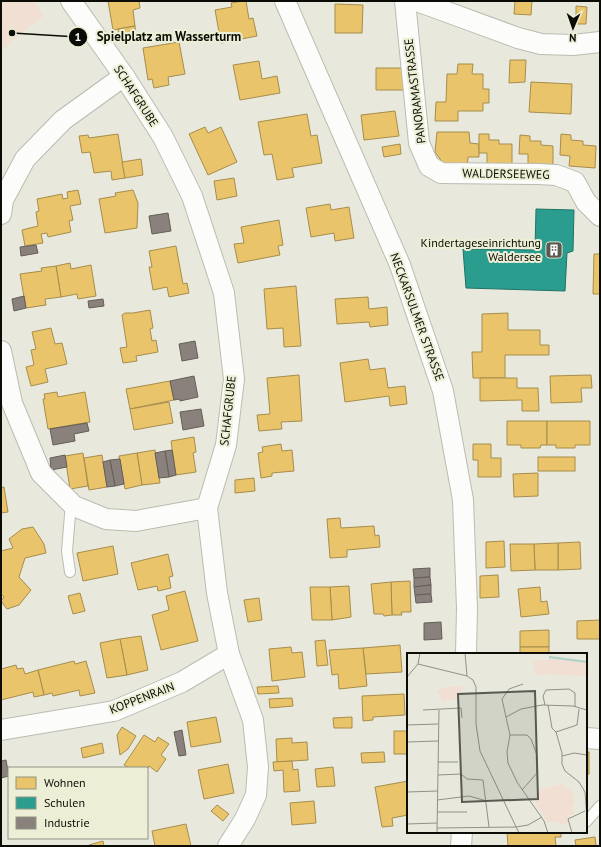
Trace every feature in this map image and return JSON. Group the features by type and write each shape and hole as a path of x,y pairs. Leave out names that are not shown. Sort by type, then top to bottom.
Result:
{"street":[{"name":"SCHAFGRUBE","path":"70,1 124,76 163,137 192,196 224,293 234,379 226,445 207,508 217,593 229,654 253,720 258,767 256,795 245,819 228,846"},
{"name":"NECKARSULMER STRASSE","path":"285,1 400,265 444,391 463,500 467,608 466,653"},
{"name":"PANORAMASTRASSE","path":"405,1 419,143 428,166 441,173"},
{"path":"417,1 518,38 541,44 573,45 600,42"},
{"path":"1,214 4,200 25,159 63,120 124,76"},
{"name":"WALDERSEEWEG","path":"441,173 556,175 575,182 586,202 600,216"},
{"path":"1,351 12,403 41,473 74,506 106,519 136,521 207,508"},
{"name":"KOPPENRAIN","path":"1,730 114,711 182,682 229,654"},
{"path":"587,738 600,739"},
{"path":"462,833 462,846"}],"lane":[{"path":"70,572 67,551 71,503"},
{"path":"587,821 600,806"}],"shaded area":[{"path":"1,1 34,1 43,16 1,51"}],"building: Wohnen":[{"path":"108,1 139,1 140,8 133,10 135,26 113,30"},
{"path":"246,1 249,19 253,18 257,36 221,43 215,10 232,7 231,3"},
{"path":"515,1 532,1 531,15 514,14"},
{"path":"335,4 363,5 362,33 335,33"},
{"path":"576,6 587,7 586,24 576,24"},
{"path":"135,26 136,34 119,37 118,29"},
{"path":"179,42 185,74 168,77 169,85 154,88 152,79 148,80 143,48"},
{"path":"510,60 526,60 525,82 509,83"},
{"path":"259,61 262,79 277,76 280,93 240,100 233,65"},
{"path":"458,64 473,64 472,74 483,74 483,89 489,89 489,103 483,103 483,111 458,111 458,121 435,121 436,102 446,102 447,74 457,74"},
{"path":"376,68 406,68 407,90 376,90"},
{"path":"531,82 572,84 571,114 529,112"},
{"path":"395,111 399,136 364,140 361,115"},
{"path":"307,114 311,136 317,135 322,163 292,168 294,177 277,180 272,154 264,155 258,122"},
{"path":"205,127 208,133 221,127 237,162 208,175 189,134"},
{"path":"437,132 469,132 470,143 479,144 479,157 468,157 467,170 448,170 435,152"},
{"path":"118,134 125,178 112,180 111,171 94,173 90,152 82,153 79,136 88,135 89,138"},
{"path":"479,134 489,134 489,140 499,140 499,144 512,144 512,166 487,166 487,153 479,153"},
{"path":"561,134 571,135 571,140 583,141 583,145 596,146 595,168 569,166 570,156 560,155"},
{"path":"520,135 530,136 530,141 541,141 541,145 553,146 553,166 528,165 528,154 519,154"},
{"path":"400,144 401,154 384,157 382,147"},
{"path":"141,159 143,175 125,178 122,162"},
{"path":"234,178 237,196 217,200 214,181"},
{"path":"78,190 81,204 70,206 73,220 69,221 71,232 48,237 47,233 41,234 43,243 25,246 22,230 38,226 36,212 39,211 37,199 62,194 63,199 68,198 67,192"},
{"path":"133,190 138,203 137,228 105,233 99,199 116,196 115,193"},
{"path":"330,204 331,210 349,207 354,238 335,241 334,233 311,237 306,208"},
{"path":"279,220 283,245 278,246 280,255 238,263 234,244 244,243 241,227"},
{"path":"176,246 183,284 187,283 189,293 169,297 167,287 153,290 149,267 152,267 149,251"},
{"path":"594,254 600,254 600,294 593,294"},
{"path":"70,263 71,269 91,265 96,296 78,299 77,294 61,297 56,266"},
{"path":"56,266 61,297 45,299 46,305 26,308 20,274 42,271 41,268"},
{"path":"296,286 301,346 284,347 283,328 267,329 264,289"},
{"path":"368,297 369,309 387,307 388,325 370,327 369,322 337,324 335,299"},
{"path":"150,310 153,328 150,329 152,341 156,340 158,352 136,356 137,361 123,363 120,348 127,347 122,315 125,313"},
{"path":"508,313 508,330 540,330 540,345 549,345 549,355 505,355 505,378 473,378 472,352 482,352 482,314"},
{"path":"51,328 55,344 62,343 67,364 45,369 48,382 31,386 26,367 34,365 31,350 36,349 32,332"},
{"path":"368,359 370,370 385,368 388,388 405,386 407,404 390,406 389,396 345,402 340,363"},
{"path":"299,375 302,421 281,422 282,429 259,431 257,415 270,414 267,378"},
{"path":"591,375 592,388 581,388 582,402 551,403 550,376"},
{"path":"480,378 517,378 517,388 538,388 539,411 522,411 522,400 480,401"},
{"path":"170,381 174,400 130,409 126,389"},
{"path":"57,392 58,397 85,392 90,422 48,429 43,399 45,399 44,394"},
{"path":"169,402 173,423 134,430 130,409"},
{"path":"507,421 547,421 547,445 541,445 540,448 521,448 521,445 507,445"},
{"path":"547,421 590,421 590,445 575,445 575,448 556,448 556,445 547,445"},
{"path":"194,437 196,452 193,453 196,472 176,475 171,441"},
{"path":"281,444 282,451 292,450 294,471 272,473 272,476 261,478 258,453 263,452 262,447"},
{"path":"473,444 491,444 491,458 501,458 501,477 478,477 478,460 473,460"},
{"path":"155,450 160,483 142,485 137,453"},
{"path":"83,453 88,486 70,489 65,456"},
{"path":"137,453 142,485 125,489 119,456"},
{"path":"102,455 107,487 89,490 84,458"},
{"path":"538,457 575,457 575,471 538,471"},
{"path":"538,473 538,496 514,497 513,474"},
{"path":"254,478 255,491 235,493 235,480"},
{"path":"4,487 8,512 1,513 1,488"},
{"path":"340,518 341,528 374,526 375,536 379,535 380,547 347,550 347,557 330,558 327,519"},
{"path":"33,527 44,544 46,553 25,558 19,577 31,590 19,605 7,609 1,601 4,597 1,594 1,551 13,548 9,539 22,529"},
{"path":"504,541 505,567 486,568 486,542"},
{"path":"580,542 581,569 558,570 558,543"},
{"path":"558,543 558,570 535,570 534,544"},
{"path":"510,544 534,544 535,570 511,571"},
{"path":"113,546 118,574 83,581 77,553"},
{"path":"168,554 173,576 169,577 171,588 158,591 157,586 138,590 131,563"},
{"path":"498,575 499,597 480,598 480,576"},
{"path":"410,581 411,612 401,612 402,615 392,615 391,582"},
{"path":"391,582 392,615 384,616 383,614 374,614 371,584"},
{"path":"349,586 351,617 332,620 330,587"},
{"path":"310,587 330,587 332,620 312,620"},
{"path":"540,587 541,602 547,601 549,614 521,617 518,589"},
{"path":"185,591 198,641 161,650 152,615 169,610 166,596"},
{"path":"80,593 85,611 73,614 68,596"},
{"path":"259,598 262,620 248,622 244,600"},
{"path":"600,620 600,639 577,639 577,621"},
{"path":"549,630 549,647 520,647 520,631"},
{"path":"141,636 148,670 127,675 120,639"},
{"path":"120,639 127,675 107,678 100,643"},
{"path":"325,640 328,665 317,666 315,641"},
{"path":"400,645 402,672 366,674 363,648"},
{"path":"291,647 292,653 302,652 305,677 272,681 269,649"},
{"path":"520,647 549,647 549,653 520,653"},
{"path":"363,648 367,686 339,689 338,674 332,675 329,650"},
{"path":"74,661 75,664 86,661 95,693 80,696 79,690 53,696 52,693 44,695 38,670"},
{"path":"16,665 17,669 23,668 25,674 38,670 44,695 34,697 33,692 1,700 1,669"},
{"path":"278,686 279,693 258,694 257,687"},
{"path":"404,694 405,715 373,717 373,720 363,721 362,696"},
{"path":"292,698 293,706 270,708 269,699"},
{"path":"216,717 221,742 191,747 187,722"},
{"path":"352,717 352,728 334,728 333,718"},
{"path":"122,727 136,736 128,749 120,755 117,735"},
{"path":"394,731 407,731 407,754 394,754"},
{"path":"144,735 155,742 158,737 169,744 161,755 166,759 157,772 149,766 148,768 127,767 124,765"},
{"path":"292,738 292,743 307,742 308,760 277,762 276,739"},
{"path":"102,743 104,753 83,758 81,748"},
{"path":"384,752 385,762 362,763 361,753"},
{"path":"587,752 589,752 589,774 587,774"},
{"path":"292,761 293,770 298,769 300,791 284,792 283,770 274,771 273,762"},
{"path":"228,764 234,793 204,799 198,770"},
{"path":"333,767 335,786 317,787 315,769"},
{"path":"407,781 407,815 392,818 393,826 382,827 375,787"},
{"path":"314,801 316,823 292,825 290,803"},
{"path":"217,805 229,814 223,821 211,811"},
{"path":"186,824 191,846 155,846 152,831"},
{"path":"507,833 561,833 561,837 555,837 556,846 508,846"},
{"path":"595,837 596,846 576,846 575,840"},
{"path":"103,841 104,846 89,846 89,845"}],"building: Schulen":[{"name":"Kindertageseinrichtung Waldersee","path":"536,209 574,210 573,251 567,253 565,291 466,288 463,249 535,250"}],"building: Industrie":[{"path":"168,213 171,231 152,234 149,216"},
{"path":"36,245 38,253 21,256 20,247"},
{"path":"24,296 26,308 14,311 12,299"},
{"path":"103,299 104,306 89,308 88,301"},
{"path":"195,341 198,358 182,361 179,344"},
{"path":"194,376 198,397 180,401 180,399 174,400 170,381"},
{"path":"201,409 204,426 183,430 180,412"},
{"path":"87,423 89,431 74,434 75,441 53,445 50,429"},
{"path":"172,450 176,475 169,477 165,451"},
{"path":"165,451 169,477 159,478 155,453"},
{"path":"65,455 67,467 51,470 50,458"},
{"path":"120,459 124,484 115,486 110,460"},
{"path":"110,460 115,486 107,487 103,462"},
{"path":"430,568 430,577 414,578 413,569"},
{"path":"430,577 431,585 414,587 414,578"},
{"path":"431,585 431,594 415,595 414,587"},
{"path":"431,594 432,602 416,603 415,595"},
{"path":"441,622 442,639 424,640 424,623"},
{"path":"182,730 186,755 179,756 174,732"},
{"path":"6,760 8,776 1,778 1,761"}],"place":[{"name":"Spielplatz am Wasserturm","path":"12,33"},
{"name":"Kindertageseinrichtung Waldersee","path":"554,250"}]}
